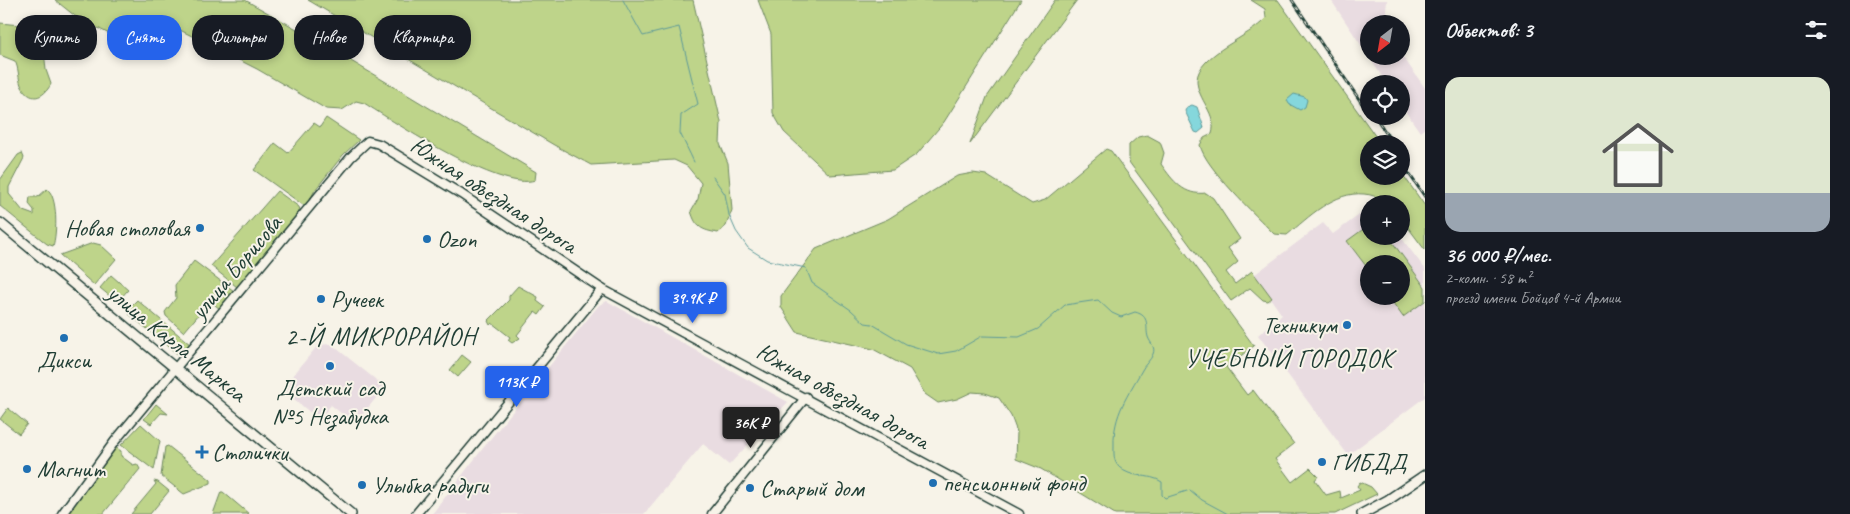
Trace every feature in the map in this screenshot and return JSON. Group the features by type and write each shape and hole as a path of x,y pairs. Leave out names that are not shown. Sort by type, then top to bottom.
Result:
{"main road":[{"name":"улица Карла Маркса","path":"0,223 351,514"},
{"path":"1362,514 1388,500 1425,475"}],"street":[{"name":"Южная объездная дорога","path":"368,141 379,144 461,194 602,288 1019,514"},
{"name":"улица Борисова","path":"63,514 109,448 352,157 368,141"},
{"path":"416,514 602,288"},
{"path":"712,514 806,397"}],"shaded area":[{"path":"1331,0 1387,0 1386,15 1360,15 1360,44"},
{"path":"1374,65 1409,65 1425,88 1425,128 1420,132 1410,118 1410,75 1381,75"},
{"name":"Техникум","path":"1360,214 1360,245 1407,245 1425,269 1425,397 1348,455 1258,335 1282,315 1254,275 1323,223 1333,234"},
{"path":"607,301 788,402 729,465 703,444 644,514 432,514 599,305"},
{"name":"Детский сад №5 Незабудка","path":"331,344 385,387 358,420 350,414 347,418 331,405 323,415 312,414 282,389 318,345"}],"green space":[{"path":"55,0 245,0 272,15 192,15 192,36 182,31 182,15 107,15 107,33 97,28 97,15 74,15"},
{"path":"308,0 693,0 721,122 720,144 728,163 732,210 726,226 718,233 700,227 695,221 691,211 698,199 701,183 687,166 674,160 591,165 410,60 471,60 471,15 374,15 374,39 364,33 364,15 333,15"},
{"path":"758,0 1021,0 944,122 917,154 893,170 830,175 784,132 773,113 771,34"},
{"path":"1055,0 1077,0 970,144 987,97"},
{"path":"1251,0 1278,0 1360,115 1360,125 1367,125 1375,135 1360,135 1360,185 1410,185 1425,206 1425,250 1410,230 1410,195 1353,194 1342,197 1313,213 1287,235 1274,234 1232,191 1211,166 1200,145 1204,138 1212,134 1213,127 1210,113 1198,87 1197,80 1200,71 1215,54 1266,18 1265,9"},
{"path":"284,22 294,27 294,60 349,60 536,172 535,180 519,181 498,176 474,166 448,154 364,103 356,101 342,110 326,109 239,60 284,60"},
{"path":"0,23 15,24 15,60 45,60 51,84 40,96 32,97 28,95 21,85 15,61 0,55"},
{"path":"326,118 359,140 343,155 315,190 307,205 303,205 254,170 275,143 288,153 314,123 320,127"},
{"path":"1147,135 1160,142 1164,153 1161,164 1170,176 1185,190 1206,193 1213,198 1240,239 1228,248 1238,262 1226,272 1235,284 1252,271 1272,298 1268,301 1263,300 1250,288 1231,301 1129,162 1129,145 1138,137"},
{"path":"1106,149 1111,151 1254,346 1226,367 1247,395 1253,390 1294,444 1275,459 1292,482 1310,468 1318,476 1315,480 1326,495 1340,491 1341,498 1360,490 1357,486 1360,482 1371,487 1377,494 1335,514 1115,514 1041,469 1016,459 1017,432 1011,416 999,398 985,393 972,392 957,399 938,403 925,394 910,369 873,349 797,332 781,307 781,296 816,249 888,219 957,176 973,173 986,175 1032,204 1045,200"},
{"path":"22,153 24,158 9,187 9,194 23,211 34,215 34,210 29,204 30,197 38,197 47,189 51,193 56,216 53,246 47,244 0,206 0,180 18,155"},
{"path":"277,191 299,207 301,213 237,287 211,266"},
{"path":"1360,232 1360,245 1395,245 1402,255 1360,255 1360,258 1347,241"},
{"path":"93,243 101,245 116,259 94,285 60,255"},
{"path":"194,261 234,291 220,309 210,301 184,332 166,316 165,312 176,298 175,285"},
{"path":"1410,266 1425,287 1425,301 1403,317 1394,305 1410,305"},
{"path":"111,275 128,290 117,302 100,288"},
{"path":"518,286 538,297 537,301 545,307 539,315 535,312 517,335 520,338 512,343 508,340 510,337 492,323 490,325 488,321 509,300 509,296"},
{"path":"137,300 191,345 180,356 129,314 129,308"},
{"path":"462,355 471,362 458,377 450,370"},
{"path":"156,404 168,414 161,413 151,424 144,419"},
{"path":"8,408 27,424 19,434 0,419"},
{"path":"141,424 160,441 154,470 121,445"},
{"path":"168,446 211,480 211,483 184,494 161,476 165,447"},
{"path":"115,447 121,451 121,456 133,465 137,464 140,469 103,514 69,514 69,510"},
{"path":"154,481 169,491 150,514 131,514 156,484"},
{"path":"221,492 223,492 249,514 213,514"}],"water":[{"path":"1294,94 1305,97 1307,100 1305,107 1300,110 1289,104 1287,100"},
{"path":"1192,105 1197,107 1204,128 1198,133 1195,132 1185,111 1187,107"}],"waterway":[{"path":"623,0 643,36 679,27 698,104 681,115 680,133 694,162"},
{"path":"713,177 725,194 729,215 736,231 748,248 767,260 806,268 812,283 851,310 865,323 872,324 906,344 938,354 956,351 982,336 1019,337 1038,329 1065,305 1098,300 1112,313 1121,317 1135,312 1140,314 1145,319 1148,337 1154,352 1143,368 1119,415 1114,434 1116,462 1124,471 1162,482 1162,495 1165,498 1190,490 1202,500 1228,514"}],"railway":[{"path":"1292,0 1360,101"},
{"path":"1381,125 1387,135"},
{"path":"1410,175 1425,197"}],"place":[{"name":"Новая столовая","path":"200,228"},
{"name":"Ozon","path":"427,239"},
{"name":"Ручеек","path":"321,299"},
{"name":"Техникум","path":"1347,325"},
{"name":"Дикси","path":"64,338"},
{"name":"Детский сад №5 Незабудка","path":"330,366"},
{"name":"Столички","path":"202,452"},
{"name":"ГИБДД","path":"1322,462"},
{"name":"Магнит","path":"27,469"},
{"name":"пенсионный фонд","path":"933,483"},
{"name":"Улыбка радуги","path":"362,485"},
{"name":"Старый дом","path":"750,488"}],"district":[{"name":"2-Й МИКРОРАЙОН","path":"381,337"},
{"name":"УЧЕБНЫЙ ГОРОДОК","path":"1289,359"}]}
